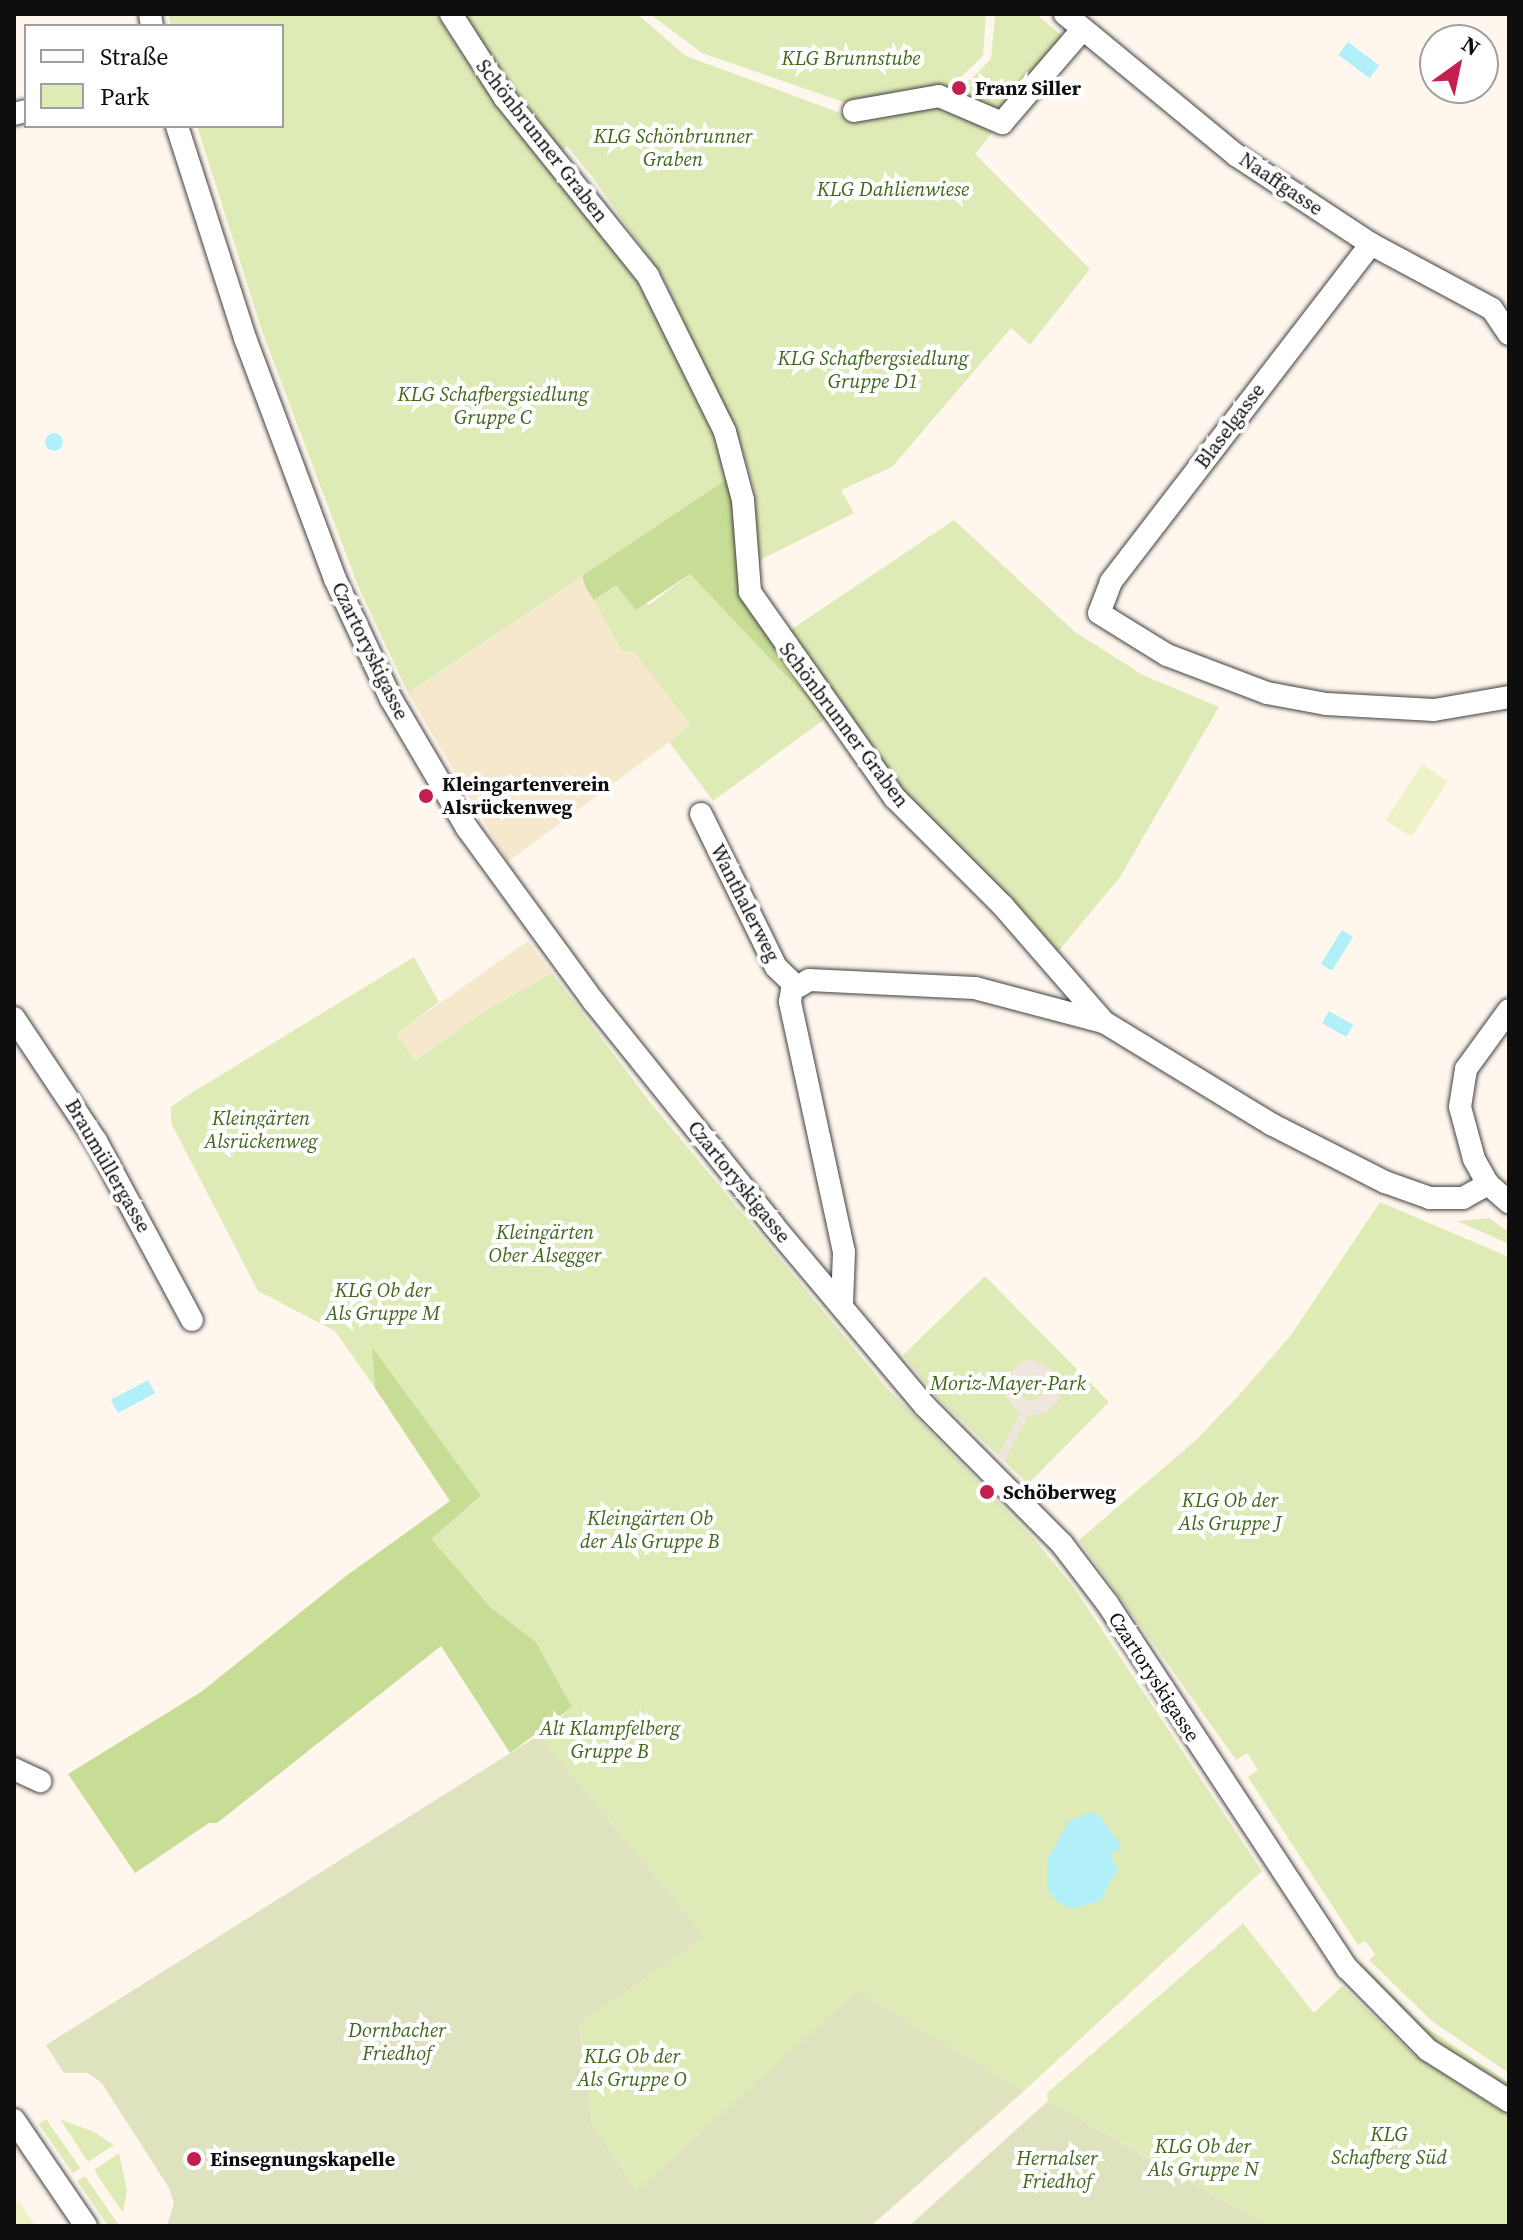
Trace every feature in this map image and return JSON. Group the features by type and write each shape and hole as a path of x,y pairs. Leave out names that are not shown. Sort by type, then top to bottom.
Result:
{"street":[{"name":"Schönbrunner Graben","path":"451,14 505,98 648,276 693,357 727,439 743,500 750,592 760,614 895,798 1003,906 1104,1022 1271,1124 1385,1182 1430,1198 1463,1198 1488,1184"},
{"name":"Naaffgasse","path":"1065,14 1236,155 1371,244 1500,304 1509,334"},
{"path":"854,111 939,96 1002,123 1082,30"},
{"name":"Czartoryskigasse","path":"178,128 245,338 335,579 416,744 531,919 730,1172 925,1406 1062,1544 1107,1603 1347,1968 1428,2050 1509,2101"},
{"name":"Blaselgasse","path":"1371,244 1111,582 1099,613 1167,655 1267,693 1326,704 1434,710 1509,697"},
{"name":"Wanthalerweg","path":"701,814 776,967 796,986"},
{"path":"842,1304 844,1252 790,1002 796,986 809,980 975,988 1104,1022"},
{"path":"1509,1010 1466,1069 1460,1107 1474,1159 1488,1184 1509,1202"},
{"name":"Braumüllergasse","path":"14,1018 96,1141 192,1320"},
{"path":"14,1769 40,1781"},
{"path":"14,2120 86,2226"}],"shaded area":[{"path":"582,576 622,651 634,652 692,725 508,862 408,693"},
{"path":"528,941 552,973 485,1011 415,1061 396,1034"},
{"path":"1032,1359 1056,1372 1061,1382 1059,1400 1045,1413 1028,1416 1004,1462 998,1456 1020,1414 1005,1396 1006,1378 1019,1363","holes":["1033,1374 1044,1381 1046,1389 1034,1402 1022,1397 1019,1389 1024,1377"]}],"green space":[{"name":"KLG Schafbergsiedlung Gruppe C","path":"168,14 436,14 487,91 641,282 712,423 730,477 408,693 358,586 262,331 198,128 284,128 284,24 170,24"},
{"path":"464,14 637,14 686,56 862,121 937,100 996,128 975,154 1090,269 1030,345 1011,328 892,467 841,490 854,513 758,561 753,484 738,436 662,276 593,178 567,146 562,151 496,64"},
{"name":"KLG Brunnstube","path":"650,14 986,14 983,56 947,90 849,104 702,53"},
{"path":"995,14 1036,14 1067,40 1003,114 956,94 991,59"},
{"path":"730,477 740,594 826,718 690,574 636,610 616,585 594,600 586,588 582,576"},
{"path":"954,520 1075,632 1143,675 1219,707 1120,877 1057,953 871,758 786,633"},
{"path":"690,574 826,718 713,801 669,742 691,725 634,652 622,651 594,600 616,585 649,605"},
{"path":"1422,764 1448,781 1412,837 1386,820"},
{"path":"414,957 439,1002 396,1034 415,1061 485,1011 552,973 650,1102 887,1388 1035,1540 1075,1589 1262,1871 1024,2091 857,1991 638,2192 592,2124 579,2024 705,1937 539,1735 572,1707 536,1642 490,1607 430,1539 481,1497 373,1349 375,1388 335,1331 258,1291 171,1123 171,1107 188,1095"},
{"name":"KLG Ob der Als Gruppe J","path":"1380,1202 1509,1257 1509,2073 1433,2022 1369,1960 1375,1955 1371,1948 1365,1941 1358,1945 1248,1777 1258,1770 1247,1753 1236,1760 1079,1540 1195,1441 1239,1395 1291,1335"},
{"path":"1489,1218 1509,1232 1509,1244 1457,1221"},
{"name":"Moriz-Mayer-Park","path":"985,1276 1109,1402 1028,1484 937,1397 903,1355"},
{"path":"372,1347 481,1496 431,1539 490,1607 536,1642 572,1707 510,1753 441,1646 217,1823 209,1823 135,1873 68,1774 201,1692 346,1576 450,1501 375,1388"},
{"name":"Dornbacher Friedhof","path":"539,1735 705,1937 579,2024 592,2124 637,2191 857,1991 1024,2091 871,2226 167,2226 174,2203 169,2188 101,2082 87,2073 64,2073 46,2045"},
{"path":"1243,1923 1314,2013 1342,1986 1413,2054 1509,2116 1509,2226 1270,2226 1048,2101 1047,2093"},
{"path":"1361,1963 1423,2025 1509,2083 1509,2089 1429,2037 1357,1966"},
{"name":"Hernalser Friedhof","path":"1048,2101 1159,2164 1270,2226 909,2226"},
{"path":"46,2119 80,2168 73,2173 39,2124"},
{"path":"60,2119 94,2132 114,2145 88,2162"},
{"path":"119,2153 127,2190 123,2213 94,2170"},
{"path":"85,2176 118,2224 108,2226 77,2181"},
{"path":"17,2198 36,2226 14,2226"}],"water":[{"path":"1348,42 1379,65 1370,78 1338,55"},
{"path":"54,433 61,435 61,449 54,451 47,449 45,442 47,435"},
{"path":"1342,930 1353,937 1332,971 1321,964"},
{"path":"1329,1011 1353,1025 1346,1037 1322,1023"},
{"path":"148,1380 155,1393 118,1413 111,1400"},
{"path":"1091,1812 1100,1816 1122,1847 1110,1855 1118,1869 1100,1901 1072,1909 1057,1902 1047,1888 1047,1861 1069,1821"}],"place":[{"name":"Franz Siller","path":"959,88"},
{"name":"Kleingartenverein Alsrückenweg","path":"426,796"},
{"name":"Schöberweg","path":"987,1492"},
{"name":"Einsegnungskapelle","path":"194,2159"}],"park label":[{"name":"KLG Schönbrunner Graben","path":"673,148"},
{"name":"KLG Dahlienwiese","path":"893,189"},
{"name":"KLG Schafbergsiedlung Gruppe D1","path":"873,370"},
{"name":"Kleingärten Alsrückenweg","path":"261,1130"},
{"name":"Kleingärten Ober Alsegger","path":"545,1244"},
{"name":"KLG Ob der Als Gruppe M","path":"383,1302"},
{"name":"Kleingärten Ob der Als Gruppe B","path":"650,1530"},
{"name":"Alt Klampfelberg Gruppe B","path":"610,1740"},
{"name":"KLG Ob der Als Gruppe O","path":"632,2068"},
{"name":"KLG Schafberg Süd","path":"1389,2146"},
{"name":"KLG Ob der Als Gruppe N","path":"1203,2158"}]}
